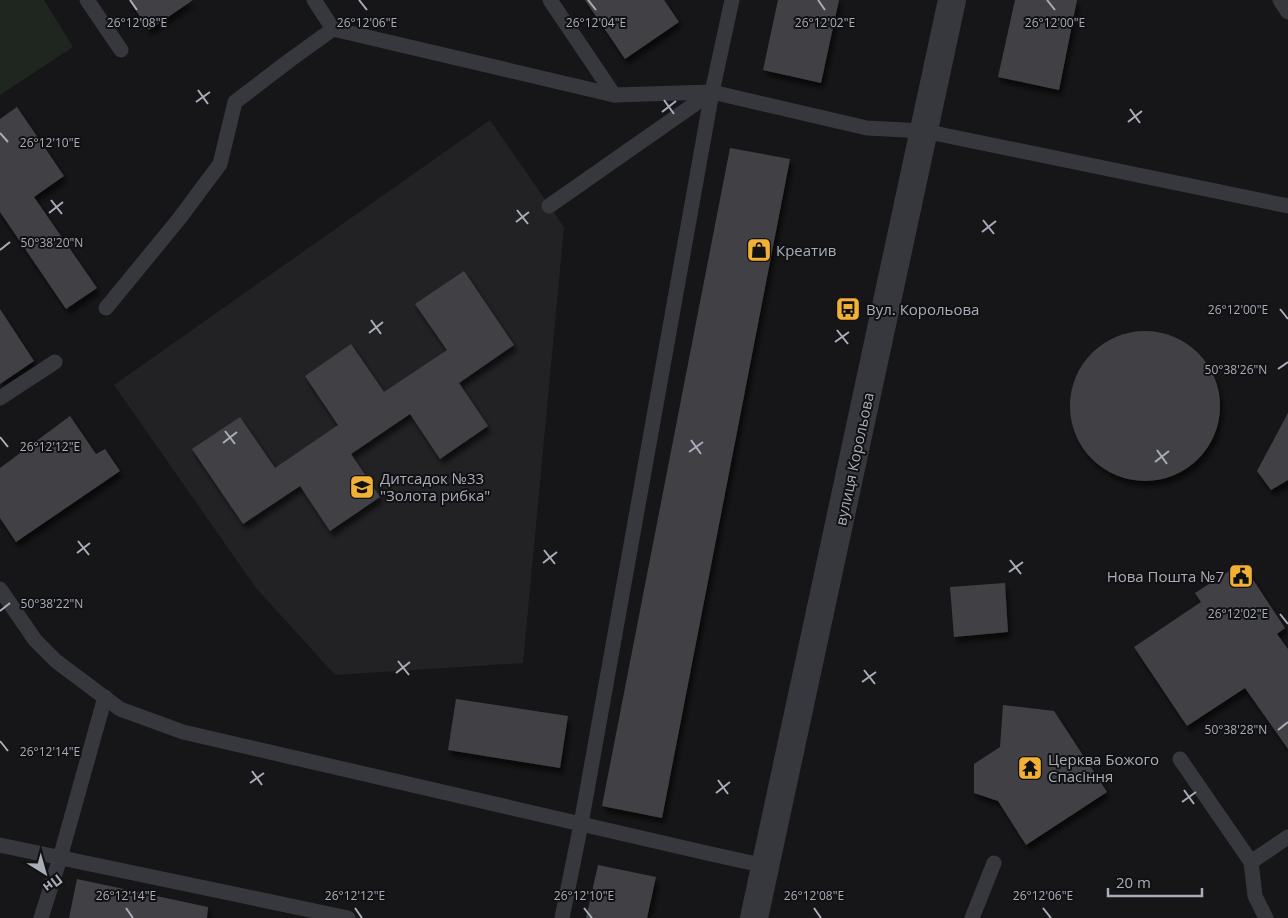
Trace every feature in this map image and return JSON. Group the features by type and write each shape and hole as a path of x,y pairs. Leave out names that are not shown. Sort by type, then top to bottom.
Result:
{"street":[{"name":"вулиця Корольова","path":"754,918 952,0"}],"lane":[{"path":"87,0 121,50"},
{"path":"314,0 333,30 614,95 712,92 867,128 924,131 1288,206"},
{"path":"550,0 614,95"},
{"path":"562,918 581,824 712,92 732,0"},
{"path":"1280,0 1288,12"},
{"path":"106,308 179,219 220,164 235,102 333,30"},
{"path":"549,206 712,92"},
{"path":"0,398 55,362"},
{"path":"0,589 35,640 56,661 120,709 183,732 766,866"},
{"path":"41,918 60,858 105,697"},
{"path":"1180,759 1251,862 1255,896 1266,918"},
{"path":"1251,862 1288,837"},
{"path":"4,844 60,858 348,918"},
{"path":"972,918 994,863"}],"shaded area":[{"path":"0,0 44,0 73,47 0,95"},
{"name":"Дитсадок №33 \"Золота рибка\"","path":"490,120 564,227 523,663 335,675 256,588 114,385"}],"building":[{"path":"129,0 193,0 149,30"},
{"path":"585,0 664,0 679,22 625,59"},
{"path":"778,0 839,0 821,83 763,70"},
{"path":"1015,0 1077,0 1059,90 998,77"},
{"path":"17,107 64,176 34,197 97,288 66,309 0,212 0,119"},
{"path":"730,148 790,159 662,818 602,806"},
{"path":"464,271 514,345 459,383 488,426 440,459 410,414 351,454 380,497 330,531 300,486 243,524 192,449 240,417 275,468 338,425 305,376 351,344 384,392 447,350 415,304"},
{"path":"0,309 34,361 0,384"},
{"path":"1145,331 1160,332 1174,337 1198,353 1214,377 1219,391 1219,421 1214,435 1198,459 1174,475 1160,480 1145,481 1130,480 1116,475 1092,459 1076,435 1071,421 1070,406 1071,391 1076,377 1092,353 1116,337 1130,332"},
{"path":"1288,413 1288,480 1271,490 1257,471"},
{"path":"70,416 96,454 105,449 120,471 16,542 0,518 0,468"},
{"path":"1242,563 1285,628 1277,634 1288,649 1288,749 1245,688 1187,726 1134,647 1201,602 1195,593"},
{"path":"1005,583 1008,632 954,637 950,587"},
{"path":"456,699 568,716 560,768 448,750"},
{"path":"1003,705 1054,711 1107,792 1026,845 998,801 974,793 974,764 1000,747"},
{"path":"598,865 656,877 647,918 586,918"},
{"path":"77,879 208,907 207,918 69,918"}],"place":[{"name":"Креатив","path":"759,250"},
{"name":"Вул. Корольова","path":"848,309"},
{"name":"Дитсадок №33 \"Золота рибка\"","path":"362,487"},
{"name":"Нова Пошта №7","path":"1241,576"},
{"name":"Церква Божого Спасіння","path":"1030,768"}]}
